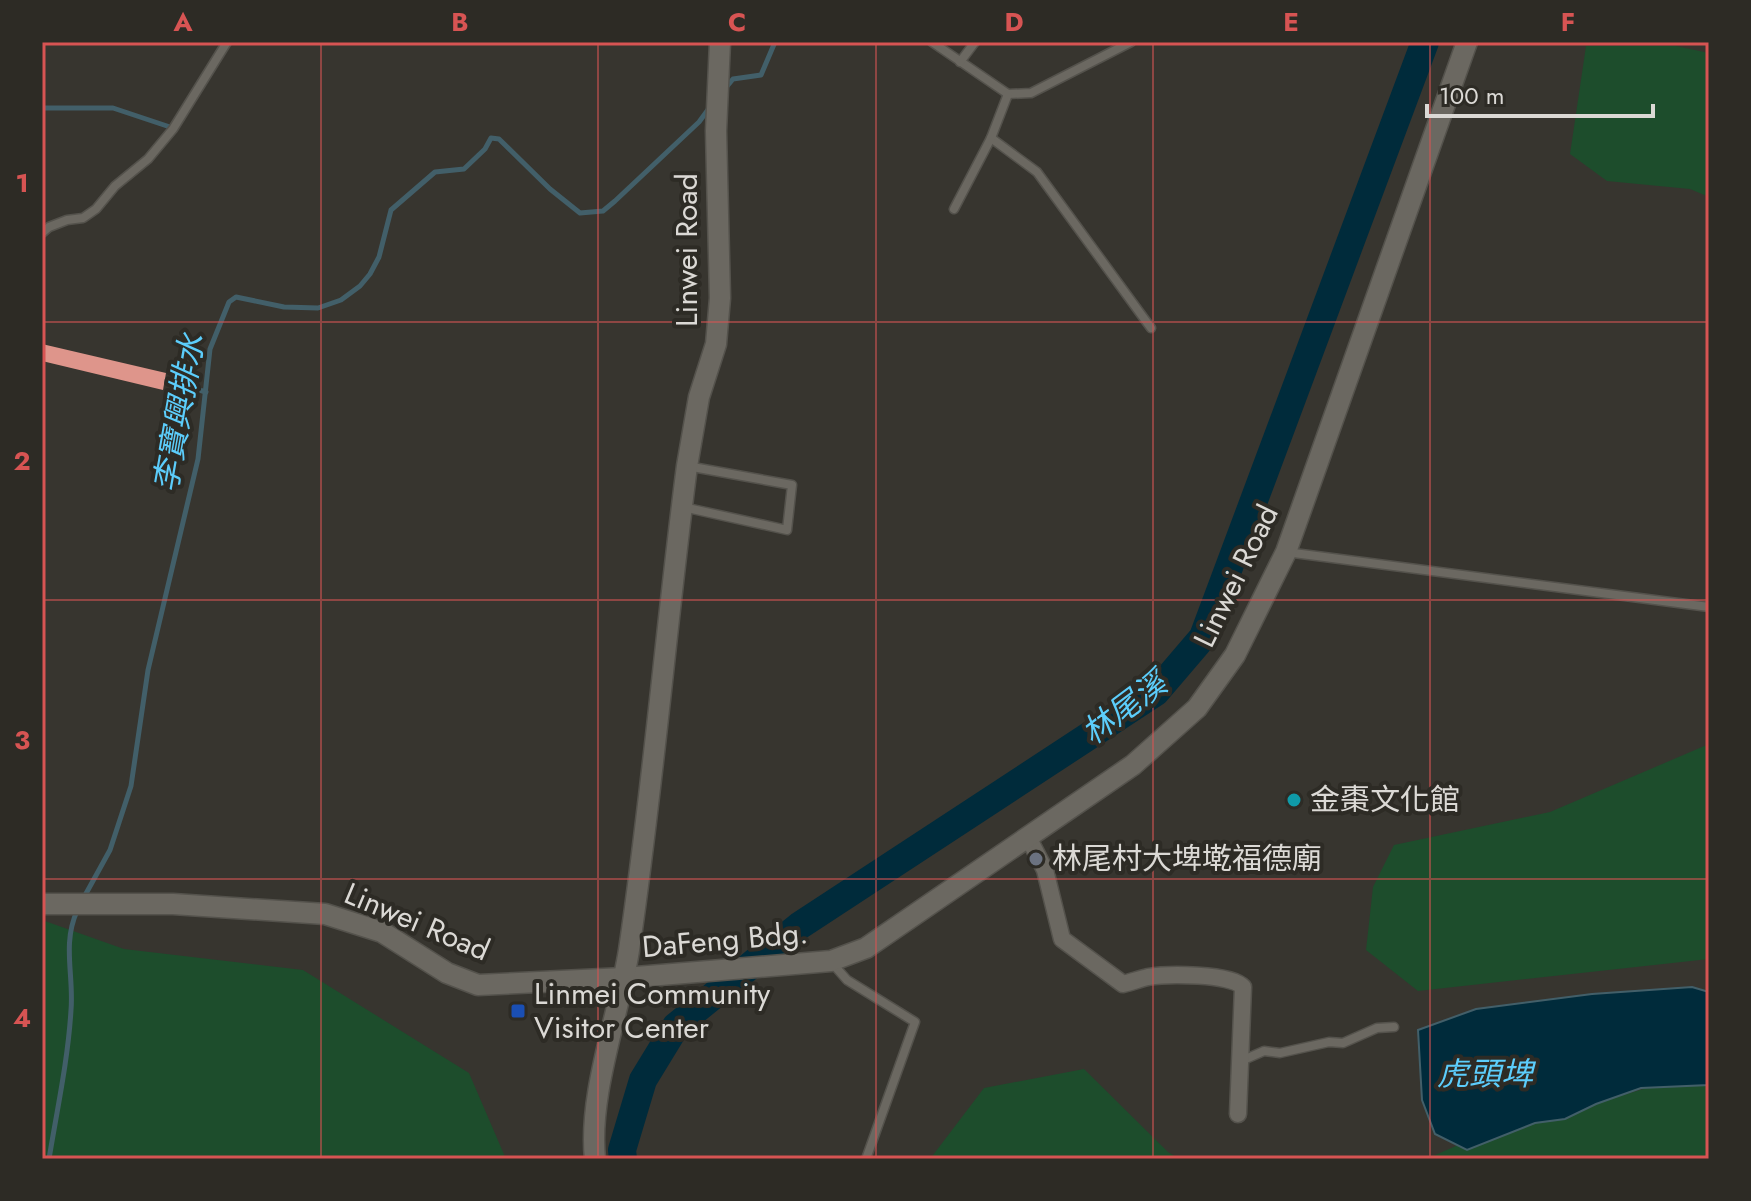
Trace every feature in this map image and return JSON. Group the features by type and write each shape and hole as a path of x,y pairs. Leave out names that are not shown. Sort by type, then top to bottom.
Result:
{"street":[{"name":"Linwei Road","path":"595,1159 593,1141 597,1103 624,978 687,466 699,397 716,344 720,298 716,131 720,42"},
{"name":"Linwei Road","path":"831,961 866,948 1133,765 1197,708 1235,655 1286,552 1467,42"},
{"path":"1028,837 1045,870 1062,939 1123,984 1150,977 1210,976 1238,982 1243,987 1238,1114"},
{"name":"Linwei Road","path":"42,904 173,904 325,914 382,932 447,973 478,985 624,978"},
{"name":"DaFeng Bdg.","path":"624,978 831,961"}],"lane":[{"path":"42,233 67,220 83,218 96,209 115,186 148,159 173,129 227,42"},
{"path":"932,42 1008,94 1031,93 1131,42"},
{"path":"960,62 975,42"},
{"path":"954,209 991,138 1008,94"},
{"path":"991,138 1037,172 1151,328"},
{"path":"682,507 787,530 792,485 687,466"},
{"path":"1286,552 1709,607"},
{"path":"831,961 847,980 915,1022 866,1159"},
{"path":"1241,1061 1264,1051 1280,1053 1329,1042 1343,1043 1377,1028 1394,1027"}],"green space":[{"path":"1586,46 1676,46 1709,53 1709,197 1690,189 1607,181 1570,154"},
{"path":"1709,744 1709,959 1418,991 1366,950 1373,887 1394,845 1550,812"},
{"path":"42,920 124,949 303,970 469,1073 506,1159 42,1159"},
{"path":"1084,1069 1168,1152 1180,1159 930,1159 984,1088"},
{"path":"1709,1069 1709,1159 1426,1159 1456,1146"}],"water":[{"name":"虎頭埤","path":"1692,987 1709,992 1709,1085 1641,1088 1565,1119 1535,1123 1467,1150 1435,1134 1422,1100 1418,1030 1476,1009 1592,994"}],"building":[{"path":"42,344 166,373 163,390 42,361"}],"waterway":[{"name":"李寶興排水","path":"724,90 733,79 761,75 775,42"},
{"name":"林尾溪","path":"623,1159 622,1150 643,1080 676,1026 799,926 1156,692 1203,637 1425,42"},
{"name":"李寶興排水","path":"83,899 110,850 131,786 148,670 198,459 210,349 229,302 236,297 284,307 318,308 341,300 370,274 379,257 391,210 435,172 464,169 485,149 491,138 499,139 550,189 580,213 603,211 699,122 710,107"},
{"path":"42,108 113,108 173,128"},
{"path":"158,378 206,392"},
{"name":"李寶興排水","path":"49,1159 67,1047 72,997 70,936 77,911"}],"place":[{"name":"金棗文化館","path":"1294,800"},
{"name":"林尾村大埤墘福德廟","path":"1036,859"},
{"name":"Linmei Community Visitor Center","path":"518,1011"}]}
